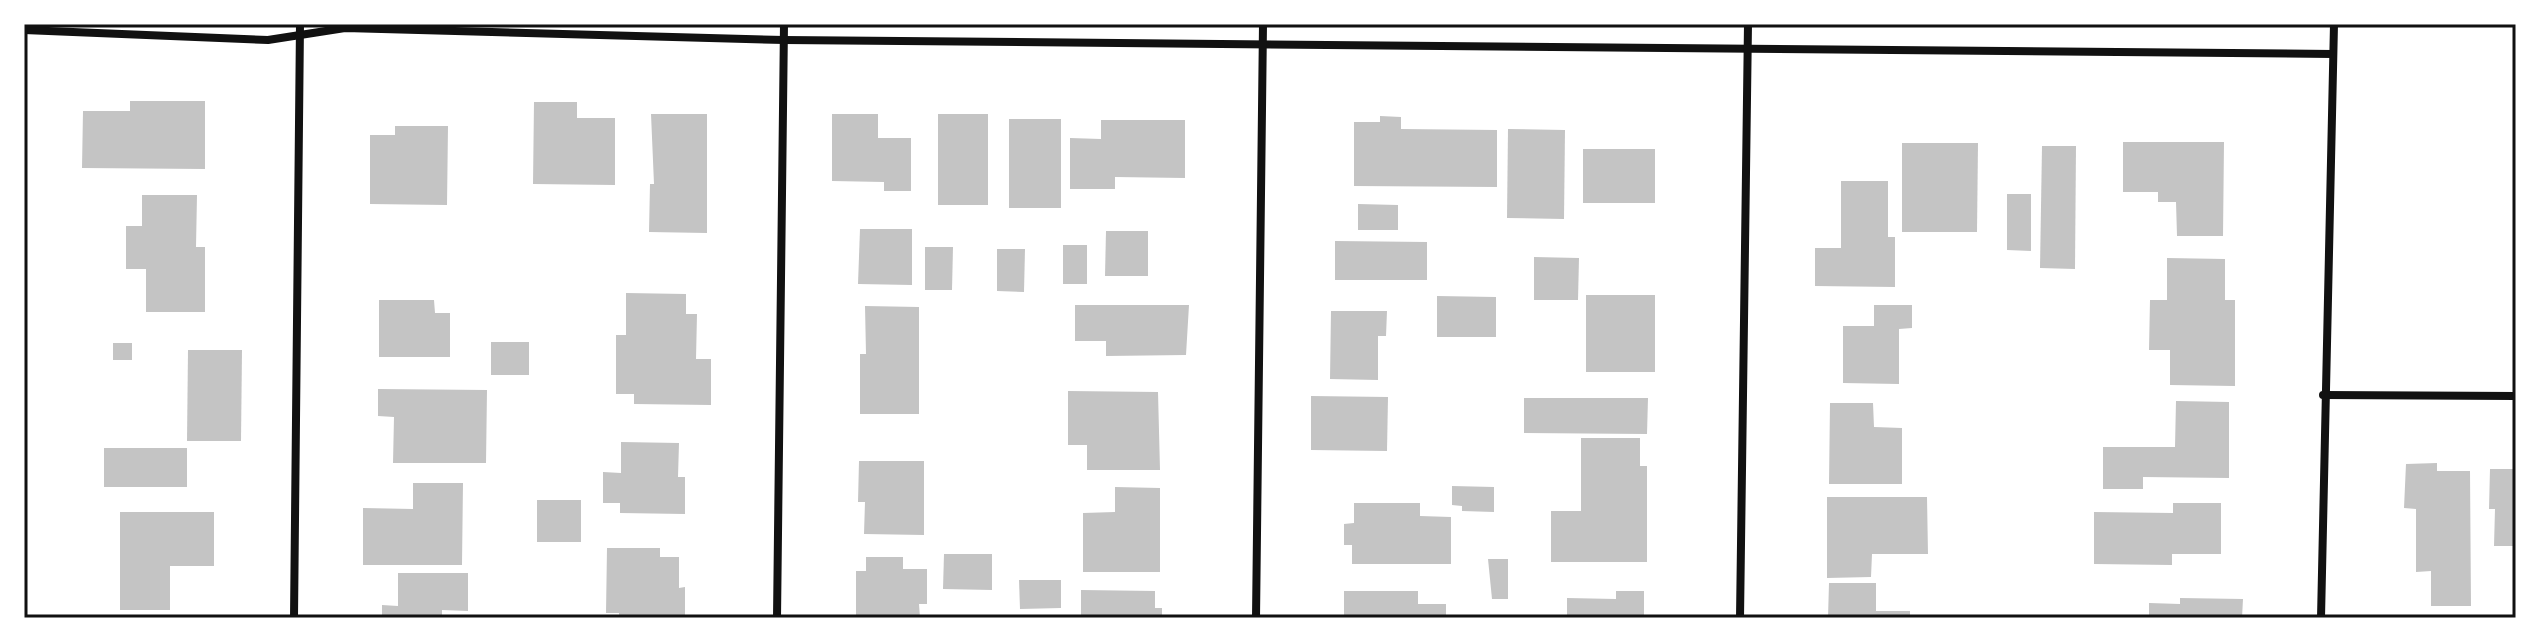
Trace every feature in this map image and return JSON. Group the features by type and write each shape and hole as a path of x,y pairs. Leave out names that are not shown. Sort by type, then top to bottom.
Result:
{"street":[{"path":"294,618 300,24"},
{"path":"777,618 784,24"},
{"path":"1256,618 1263,24"},
{"path":"1740,618 1748,24"},
{"path":"2321,618 2323,395 2330,297 2334,24"},
{"path":"24,30 268,40 345,28 784,40 2333,54"},
{"path":"2323,395 2516,396"}],"building":[{"path":"130,101 205,101 205,169 82,168 83,111 130,111"},
{"path":"534,102 577,102 577,118 615,118 615,185 533,184"},
{"path":"651,114 707,114 707,233 649,232 650,184 654,184"},
{"path":"832,114 878,114 878,138 911,138 911,191 884,191 884,182 832,181"},
{"path":"938,114 988,114 988,205 938,205"},
{"path":"1380,116 1401,117 1401,129 1497,130 1497,187 1354,186 1354,122 1380,122"},
{"path":"1009,119 1061,119 1061,208 1009,208"},
{"path":"1101,120 1185,120 1185,178 1115,177 1115,189 1070,189 1070,138 1101,139"},
{"path":"395,126 448,126 447,205 370,204 370,135 395,135"},
{"path":"1508,129 1565,130 1564,219 1507,218"},
{"path":"2123,142 2224,142 2223,236 2177,236 2176,202 2158,202 2158,192 2123,192"},
{"path":"1902,143 1978,143 1977,232 1902,232"},
{"path":"2042,146 2076,146 2075,269 2040,268"},
{"path":"1583,149 1655,149 1655,203 1583,203"},
{"path":"1841,181 1888,181 1888,237 1895,237 1895,287 1815,286 1815,248 1841,248"},
{"path":"2007,194 2031,194 2031,251 2007,250"},
{"path":"142,195 197,195 196,247 205,247 205,312 146,312 146,269 126,269 126,226 142,226"},
{"path":"1358,204 1398,205 1398,230 1358,230"},
{"path":"860,229 912,229 912,285 858,284"},
{"path":"1106,231 1148,231 1148,276 1105,276"},
{"path":"1335,241 1427,242 1427,280 1335,280"},
{"path":"1063,245 1087,245 1087,284 1063,284"},
{"path":"925,247 953,247 952,290 925,290"},
{"path":"997,249 1025,249 1024,292 997,291"},
{"path":"1534,257 1579,258 1578,300 1534,300"},
{"path":"2167,258 2225,259 2225,300 2235,300 2235,386 2170,385 2170,350 2149,350 2150,300 2167,300"},
{"path":"626,293 686,294 686,314 697,314 696,359 711,359 711,405 634,404 634,394 616,394 616,335 626,335"},
{"path":"1586,295 1655,295 1655,372 1586,372"},
{"path":"1437,296 1496,297 1496,337 1437,337"},
{"path":"379,300 434,300 435,313 450,313 450,357 379,357"},
{"path":"1075,305 1189,305 1186,355 1106,356 1106,341 1075,341"},
{"path":"1874,305 1912,305 1912,328 1899,329 1899,384 1843,383 1843,326 1874,326"},
{"path":"865,306 919,307 919,414 860,414 860,354 866,354"},
{"path":"1331,311 1387,311 1386,336 1378,336 1378,380 1330,379"},
{"path":"491,342 529,342 529,375 491,375"},
{"path":"113,343 132,343 132,360 113,360"},
{"path":"188,350 242,350 241,441 187,441"},
{"path":"378,389 487,390 486,463 393,463 394,417 378,416"},
{"path":"1068,391 1158,392 1160,470 1087,470 1087,445 1068,445"},
{"path":"1311,396 1388,397 1387,451 1311,450"},
{"path":"1524,398 1648,398 1647,434 1524,433"},
{"path":"2176,401 2229,402 2229,478 2143,477 2143,489 2103,489 2103,447 2175,447"},
{"path":"1830,403 1873,403 1874,427 1902,428 1902,484 1829,484"},
{"path":"1581,438 1640,438 1640,466 1647,466 1647,562 1551,562 1551,511 1581,511"},
{"path":"621,442 679,443 678,477 685,477 685,514 620,513 620,503 603,503 603,472 621,473"},
{"path":"104,448 187,448 187,487 104,487"},
{"path":"859,461 924,461 924,535 864,534 865,502 858,502"},
{"path":"2437,463 2437,471 2470,471 2471,606 2431,606 2431,571 2416,572 2416,509 2404,508 2406,464"},
{"path":"2490,469 2516,469 2516,546 2494,546 2495,509 2489,509"},
{"path":"413,483 463,483 462,565 363,565 363,508 413,509"},
{"path":"1452,486 1494,487 1494,512 1462,511 1462,506 1452,505"},
{"path":"1115,487 1160,488 1160,572 1083,572 1083,513 1115,512"},
{"path":"1827,497 1927,497 1928,554 1872,554 1871,577 1827,578"},
{"path":"537,500 581,500 581,542 537,542"},
{"path":"1354,503 1420,503 1420,516 1451,517 1451,564 1352,564 1352,545 1344,545 1344,524 1354,523"},
{"path":"2173,503 2221,503 2221,554 2172,554 2172,565 2094,564 2094,512 2173,513"},
{"path":"120,512 214,512 214,566 170,566 170,610 120,610"},
{"path":"607,548 660,548 660,557 679,557 679,588 685,587 685,618 619,618 619,613 606,613"},
{"path":"944,554 992,554 992,590 943,589"},
{"path":"866,557 903,557 903,569 927,569 927,604 919,604 920,618 856,618 856,571 866,571"},
{"path":"1488,559 1508,559 1508,599 1492,599"},
{"path":"398,573 468,573 468,611 442,610 442,618 382,618 382,605 398,606"},
{"path":"1019,580 1061,580 1061,608 1020,609"},
{"path":"1829,583 1876,583 1876,611 1910,611 1910,618 1828,618"},
{"path":"1081,590 1155,591 1155,608 1162,608 1162,618 1081,618"},
{"path":"1344,591 1418,591 1418,604 1446,604 1446,618 1344,618"},
{"path":"1616,591 1644,591 1644,618 1567,618 1567,598 1616,599"},
{"path":"2180,598 2243,599 2242,618 2149,618 2149,603 2180,604"}]}
